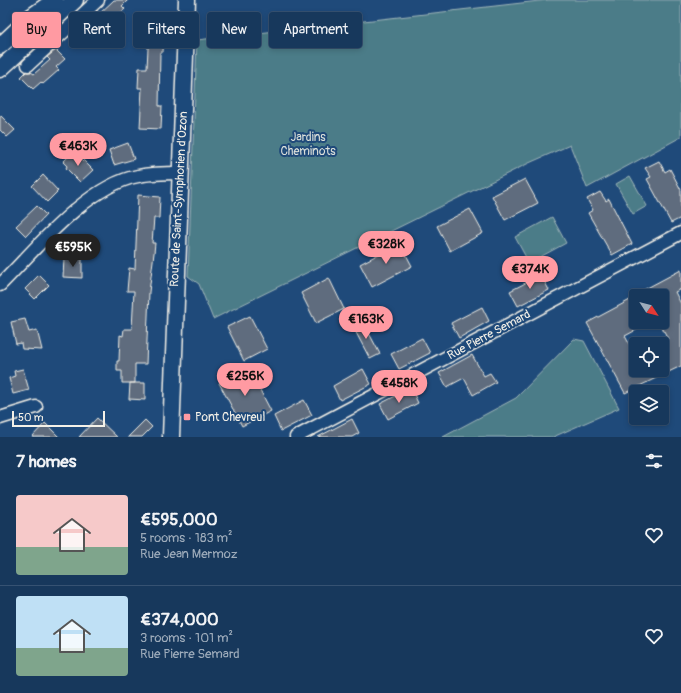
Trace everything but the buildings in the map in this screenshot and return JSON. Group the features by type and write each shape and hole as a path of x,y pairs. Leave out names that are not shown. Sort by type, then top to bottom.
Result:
{"street":[{"path":"0,46 31,17 55,0"},
{"path":"61,13 75,0"},
{"path":"28,65 98,0"},
{"name":"Route de Saint-Symphorien d'Ozon","path":"173,398 175,288 181,174 187,0"},
{"path":"61,23 67,29"},
{"path":"0,69 23,48"},
{"path":"0,285 82,203 98,192 137,176 181,174"},
{"name":"Rue Pierre Semard","path":"296,437 681,233"},
{"path":"171,437 173,398"},
{"path":"173,398 182,437"},
{"path":"0,418 36,406"}],"green space":[{"name":"Jardins Cheminots","path":"548,0 681,0 681,137 587,188 570,145 529,163 213,319 199,284 188,276 197,48 199,48 199,40 207,39 207,48 261,48 261,33 269,32 269,48 362,48 362,21"},
{"path":"630,176 647,206 633,214 616,184"},
{"path":"552,217 566,243 529,263 515,237"},
{"path":"574,339 584,341 619,408 553,437 443,437 516,398"}],"place":[{"name":"Pont Chevreul","path":"187,417"}]}
